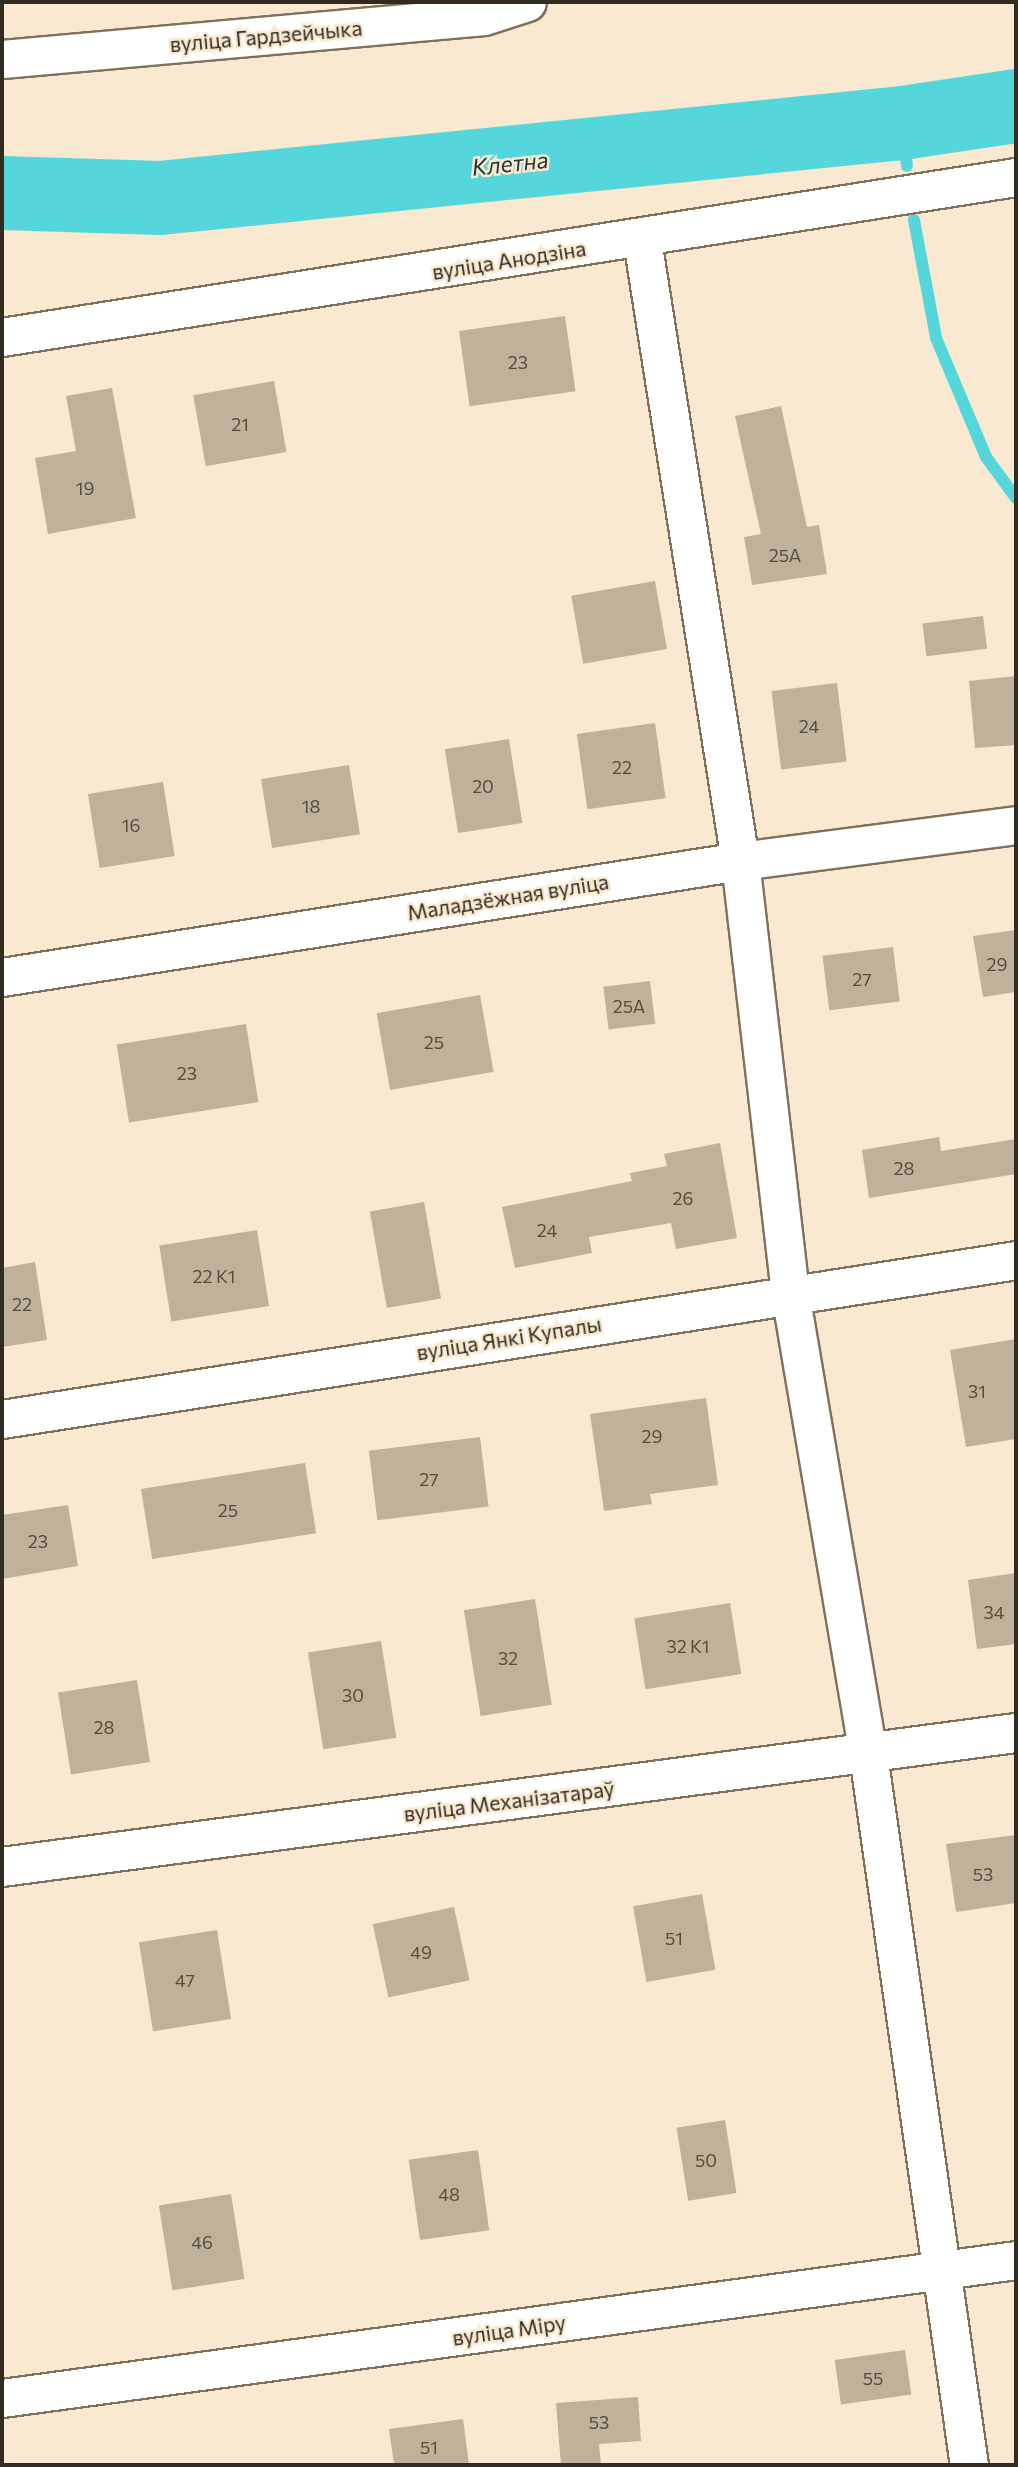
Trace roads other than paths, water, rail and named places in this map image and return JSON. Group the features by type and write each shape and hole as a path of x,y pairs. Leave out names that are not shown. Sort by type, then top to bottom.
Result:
{"street":[{"name":"вуліца Гардзейчыка","path":"2,59 484,16 527,2"},
{"name":"вуліца Анодзіна","path":"2,337 642,240 1016,177"},
{"path":"642,240 740,861 790,1293 868,1754 969,2465"},
{"name":"Маладзёжная вуліца","path":"2,977 740,861 1016,825"},
{"name":"вуліца Янкі Купалы","path":"2,1419 790,1293 1016,1260"},
{"name":"вуліца Механізатараў","path":"2,1867 1016,1733"},
{"name":"вуліца Міру","path":"2,2398 1016,2260"}],"waterway":[{"name":"Клетна","path":"2,193 160,198 902,123 1016,106"},
{"path":"902,123 907,166"},
{"path":"914,220 936,338 986,457 1016,498"}]}
